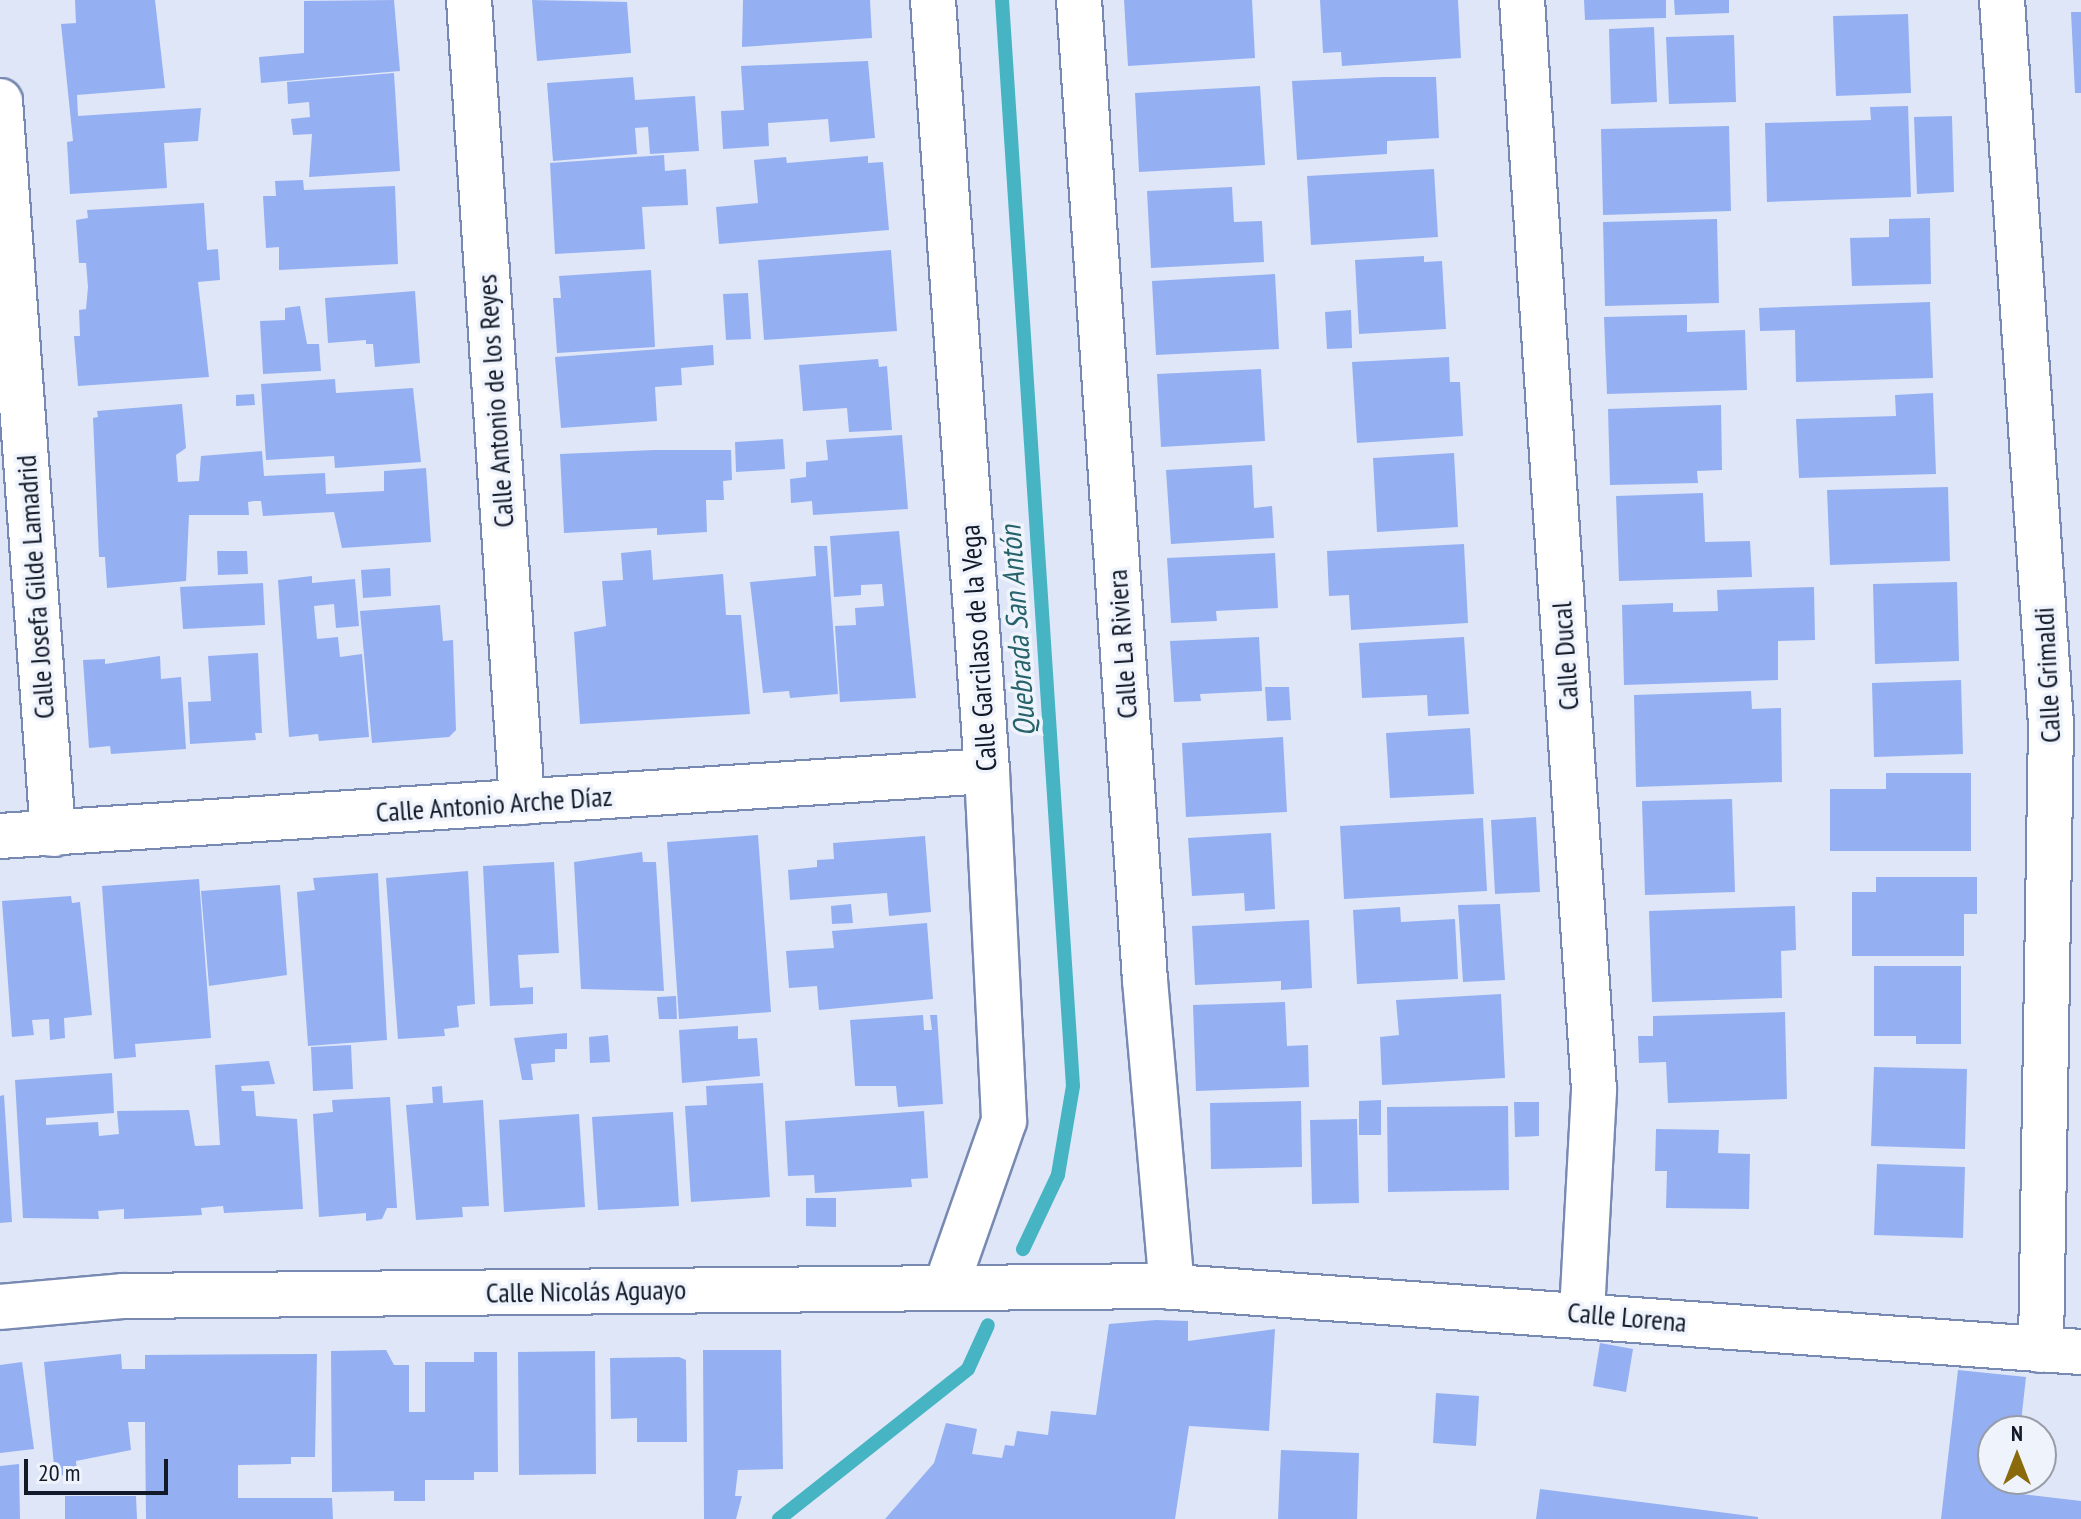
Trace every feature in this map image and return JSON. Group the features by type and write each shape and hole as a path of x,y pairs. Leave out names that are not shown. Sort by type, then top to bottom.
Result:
{"street":[{"name":"Calle Antonio de los Reyes","path":"469,0 522,802"},
{"name":"Calle Garcilaso de la Vega","path":"933,0 987,771 1004,1121 946,1287"},
{"name":"Calle La Riviera","path":"1079,0 1143,964 1172,1287"},
{"name":"Calle Ducal","path":"1522,0 1594,1091 1582,1312"},
{"name":"Calle Grimaldi","path":"2002,0 2051,725 2061,1351"},
{"name":"Calle Josefa Gilde Lamadrid","path":"0,101 53,834"},
{"name":"Calle Antonio Arche Díaz","path":"0,836 987,771"},
{"name":"Calle Nicolás Aguayo","path":"0,1307 123,1296 1172,1287"},
{"name":"Calle Lorena","path":"1172,1287 1582,1312 2061,1351"}],"building":[{"path":"75,0 155,0 165,88 77,95 78,116 201,108 198,141 164,143 167,188 70,194 67,142 73,141 61,24 76,23"},
{"path":"394,0 400,71 261,83 259,57 304,53 304,1"},
{"path":"532,0 627,2 631,53 537,61"},
{"path":"743,0 870,0 872,38 742,47"},
{"path":"1124,0 1252,0 1255,58 1128,66"},
{"path":"1320,0 1458,0 1461,58 1342,66 1341,52 1323,53"},
{"path":"1584,0 1666,0 1666,18 1585,20"},
{"path":"1674,0 1729,0 1729,13 1675,15"},
{"path":"2071,12 2081,12 2081,93 2075,93"},
{"path":"1908,14 1911,93 1836,96 1833,16"},
{"path":"1654,27 1657,102 1611,104 1609,29"},
{"path":"1734,35 1736,102 1669,104 1666,37"},
{"path":"868,61 875,138 830,142 828,119 768,123 769,146 723,149 721,111 744,110 741,66"},
{"path":"394,73 400,171 309,177 312,134 293,135 291,119 310,117 309,102 288,104 287,82"},
{"path":"633,77 635,100 695,96 699,151 650,154 648,127 635,128 637,154 553,161 547,83"},
{"path":"1436,77 1439,138 1387,141 1387,154 1297,160 1292,81"},
{"path":"1260,86 1265,165 1139,172 1135,93"},
{"path":"1908,106 1911,197 1767,202 1765,123 1871,120 1870,107"},
{"path":"1952,116 1954,192 1917,194 1914,117"},
{"path":"1729,126 1731,211 1603,215 1601,129"},
{"path":"664,155 665,171 686,169 688,205 642,207 645,249 555,254 550,163"},
{"path":"868,156 868,163 883,162 889,230 719,244 716,207 758,203 754,160 786,157 787,163"},
{"path":"1434,169 1438,237 1311,245 1307,176"},
{"path":"303,180 304,190 395,186 398,264 279,270 279,247 266,248 263,196 276,196 275,181"},
{"path":"1232,187 1234,222 1262,221 1264,262 1151,268 1147,191"},
{"path":"204,203 207,250 218,249 220,280 198,282 209,377 78,386 74,336 80,336 79,310 86,309 88,287 86,263 79,263 76,220 88,218 87,210"},
{"path":"1930,218 1931,284 1852,286 1850,238 1889,237 1889,219"},
{"path":"1717,219 1719,303 1605,306 1603,222"},
{"path":"891,250 897,331 764,340 758,260"},
{"path":"1424,256 1424,262 1442,261 1446,329 1359,334 1355,260"},
{"path":"651,270 655,347 557,353 553,298 561,298 559,276"},
{"path":"1275,274 1279,349 1156,355 1152,281"},
{"path":"415,291 420,363 375,367 373,344 366,344 366,340 328,343 325,298"},
{"path":"748,293 751,339 726,340 723,294"},
{"path":"1930,302 1933,378 1796,382 1795,330 1760,331 1759,308"},
{"path":"300,306 307,344 319,344 321,371 263,374 260,321 285,320 285,308"},
{"path":"1351,310 1352,348 1327,349 1325,312"},
{"path":"1687,315 1687,332 1745,330 1747,390 1607,394 1604,317"},
{"path":"713,345 714,365 681,368 682,385 655,387 657,421 561,428 555,357"},
{"path":"1449,357 1450,382 1460,382 1463,436 1357,443 1352,362"},
{"path":"878,359 879,367 887,366 892,430 849,432 847,408 803,411 799,365"},
{"path":"1261,369 1265,441 1161,447 1157,374"},
{"path":"335,379 336,393 413,388 421,462 335,468 334,456 266,460 261,384"},
{"path":"1933,393 1936,474 1799,478 1796,419 1896,416 1895,395"},
{"path":"254,394 255,405 236,406 236,395"},
{"path":"182,404 186,448 176,455 178,482 199,481 201,456 262,451 264,476 325,473 326,494 384,491 384,471 426,468 431,542 342,548 334,512 263,516 261,501 254,501 248,502 249,515 189,515 186,581 107,588 105,557 99,557 93,418 98,417 97,411"},
{"path":"1721,405 1722,470 1697,471 1698,483 1610,485 1608,409"},
{"path":"902,435 908,509 813,515 812,501 791,503 790,479 806,477 806,462 828,460 826,440"},
{"path":"783,439 785,469 736,472 735,442"},
{"path":"731,450 732,480 723,481 724,500 706,500 707,532 657,535 657,528 564,533 560,454"},
{"path":"1454,453 1458,527 1377,532 1373,458"},
{"path":"1252,465 1254,508 1272,506 1274,538 1171,544 1166,470"},
{"path":"1948,487 1950,561 1830,565 1827,490"},
{"path":"1703,493 1705,542 1750,541 1752,577 1619,581 1616,496"},
{"path":"899,531 916,698 840,702 835,626 856,625 855,608 884,606 882,584 861,585 861,595 834,597 830,536"},
{"path":"1464,544 1468,623 1351,630 1349,595 1329,596 1327,551"},
{"path":"814,546 827,546 838,694 790,698 789,691 763,693 750,582 816,576"},
{"path":"651,550 653,580 723,574 726,615 741,615 750,714 580,724 574,632 606,626 602,581 623,580 621,553"},
{"path":"217,551 247,551 248,574 218,575"},
{"path":"1275,553 1278,608 1216,611 1217,621 1171,623 1167,558"},
{"path":"390,568 391,596 363,598 361,570"},
{"path":"312,576 312,583 355,579 359,626 336,628 334,604 314,606 317,639 338,637 340,657 362,654 369,737 319,741 318,734 289,737 278,580"},
{"path":"1957,582 1959,661 1875,664 1873,584"},
{"path":"263,583 265,625 183,629 180,587"},
{"path":"1814,587 1815,640 1778,641 1778,680 1624,685 1622,605 1673,603 1673,612 1718,611 1717,590"},
{"path":"440,605 443,641 453,640 456,730 449,737 372,743 360,611"},
{"path":"1259,637 1262,691 1200,694 1201,701 1174,702 1170,641"},
{"path":"1464,637 1469,714 1428,716 1427,695 1362,698 1359,643"},
{"path":"258,653 262,733 255,733 256,740 190,744 188,702 211,701 208,656"},
{"path":"160,656 161,679 181,677 186,749 111,754 110,746 89,748 83,660 105,659 105,664"},
{"path":"1961,680 1963,754 1874,757 1872,683"},
{"path":"1265,687 1289,687 1291,720 1267,721"},
{"path":"1751,691 1752,709 1781,708 1782,782 1636,787 1634,695"},
{"path":"1470,728 1474,794 1390,798 1386,733"},
{"path":"1283,737 1287,812 1186,817 1182,743"},
{"path":"1886,773 1971,773 1971,851 1830,851 1830,789 1886,789"},
{"path":"1732,799 1735,892 1645,895 1642,801"},
{"path":"1536,817 1540,892 1495,894 1491,820"},
{"path":"1483,818 1487,891 1344,899 1340,826"},
{"path":"1271,833 1275,909 1245,911 1244,893 1192,896 1188,838"},
{"path":"758,835 771,1012 679,1019 667,842"},
{"path":"925,836 931,912 889,916 887,893 790,900 788,870 817,867 817,860 834,859 833,843"},
{"path":"642,852 643,862 656,862 664,991 581,989 574,862"},
{"path":"554,862 559,953 518,955 520,988 533,987 533,1004 490,1006 483,866"},
{"path":"468,871 475,1004 457,1006 459,1027 444,1029 445,1036 398,1039 386,878"},
{"path":"378,873 387,1040 308,1046 297,892 315,890 313,878"},
{"path":"1876,877 1977,877 1977,914 1964,914 1964,956 1852,956 1852,892 1876,892"},
{"path":"199,879 211,1038 135,1044 136,1057 114,1059 102,886"},
{"path":"280,885 287,975 209,986 201,891"},
{"path":"71,896 72,903 80,902 92,1015 64,1018 65,1038 50,1040 49,1019 32,1020 34,1035 12,1037 2,901"},
{"path":"851,904 853,923 832,924 831,906"},
{"path":"1500,904 1505,980 1463,982 1458,905"},
{"path":"1795,906 1796,950 1781,951 1782,998 1652,1002 1649,911"},
{"path":"1400,907 1401,922 1455,919 1458,979 1357,984 1353,910"},
{"path":"1309,920 1312,988 1281,990 1281,981 1195,985 1192,926"},
{"path":"927,923 933,999 819,1010 817,986 789,988 786,951 834,948 832,931"},
{"path":"1874,966 1961,966 1961,1044 1916,1044 1916,1036 1874,1036"},
{"path":"1501,994 1505,1078 1382,1085 1380,1037 1399,1035 1396,1000"},
{"path":"676,996 677,1019 659,1019 657,997"},
{"path":"1285,1002 1287,1046 1308,1045 1309,1087 1196,1091 1193,1005"},
{"path":"1785,1012 1787,1099 1668,1103 1666,1062 1639,1063 1638,1036 1653,1036 1653,1016"},
{"path":"923,1015 924,1030 932,1030 930,1015 937,1015 943,1104 898,1107 896,1086 855,1086 850,1020"},
{"path":"738,1026 738,1039 757,1038 760,1076 682,1083 679,1030"},
{"path":"567,1033 567,1049 555,1049 555,1062 531,1064 533,1080 522,1080 514,1038"},
{"path":"608,1035 610,1062 590,1063 589,1037"},
{"path":"351,1045 353,1089 313,1091 311,1047"},
{"path":"269,1061 275,1084 241,1086 242,1091 254,1091 256,1116 297,1119 303,1209 224,1213 223,1206 201,1208 202,1215 124,1219 124,1209 98,1211 99,1219 23,1218 15,1080 112,1073 114,1113 46,1118 46,1125 98,1122 99,1136 119,1134 117,1111 189,1110 195,1146 220,1145 215,1065"},
{"path":"1874,1067 1967,1069 1965,1149 1871,1146"},
{"path":"763,1083 770,1197 691,1202 685,1106 707,1105 706,1086"},
{"path":"442,1086 443,1103 483,1100 489,1206 462,1207 463,1217 416,1220 406,1105 433,1103 432,1087"},
{"path":"4,1095 12,1222 0,1223 0,1096"},
{"path":"390,1097 397,1208 387,1208 382,1219 366,1221 366,1213 319,1217 313,1114 333,1112 332,1100"},
{"path":"1381,1100 1381,1135 1359,1135 1359,1101"},
{"path":"1301,1101 1302,1167 1211,1169 1210,1103"},
{"path":"1514,1102 1539,1102 1539,1136 1515,1137"},
{"path":"1508,1106 1509,1190 1388,1192 1387,1107"},
{"path":"924,1111 928,1178 911,1179 912,1187 815,1193 814,1175 788,1176 785,1121"},
{"path":"673,1112 679,1206 598,1210 592,1117"},
{"path":"579,1114 585,1207 504,1212 499,1120"},
{"path":"1357,1119 1359,1203 1312,1204 1310,1120"},
{"path":"1656,1129 1719,1130 1718,1153 1750,1154 1749,1209 1666,1208 1667,1171 1655,1171"},
{"path":"1877,1164 1965,1167 1963,1238 1874,1235"},
{"path":"806,1198 836,1198 836,1227 806,1226"},
{"path":"1188,1321 1188,1341 1275,1329 1269,1431 1189,1426 1175,1519 885,1519 934,1463 946,1423 977,1429 972,1454 1002,1458 1005,1445 1014,1446 1017,1431 1048,1435 1051,1411 1096,1415 1109,1324"},
{"path":"1600,1343 1633,1349 1626,1392 1593,1386"},
{"path":"386,1350 394,1365 409,1365 409,1412 425,1412 425,1362 474,1362 474,1352 497,1352 498,1472 474,1472 474,1480 425,1480 425,1501 394,1501 394,1491 332,1492 331,1351"},
{"path":"703,1350 781,1350 783,1469 738,1470 735,1496 742,1496 736,1519 704,1519"},
{"path":"595,1351 596,1474 519,1475 518,1352"},
{"path":"121,1354 122,1369 145,1369 145,1355 317,1354 315,1457 291,1457 291,1464 238,1465 238,1498 332,1498 333,1519 146,1519 145,1422 128,1422 131,1450 76,1461 77,1474 55,1476 44,1362"},
{"path":"679,1357 686,1360 687,1442 637,1442 637,1418 611,1419 610,1358"},
{"path":"22,1362 34,1449 0,1453 0,1365"},
{"path":"1958,1370 2026,1377 2022,1415 1977,1415 1977,1495 2030,1495 2081,1501 2081,1519 1941,1519"},
{"path":"1436,1393 1479,1396 1476,1446 1433,1443"},
{"path":"1281,1450 1359,1453 1357,1519 1278,1519"},
{"path":"19,1464 20,1519 0,1519 0,1466"},
{"path":"1540,1489 1758,1517 1758,1519 1536,1519"},
{"path":"65,1496 136,1496 137,1519 65,1519"}],"waterway":[{"name":"Quebrada San Antón","path":"1002,0 1073,1086 1058,1175 1023,1249"},
{"name":"Quebrada San Antón","path":"779,1519 968,1369 988,1325"}]}
